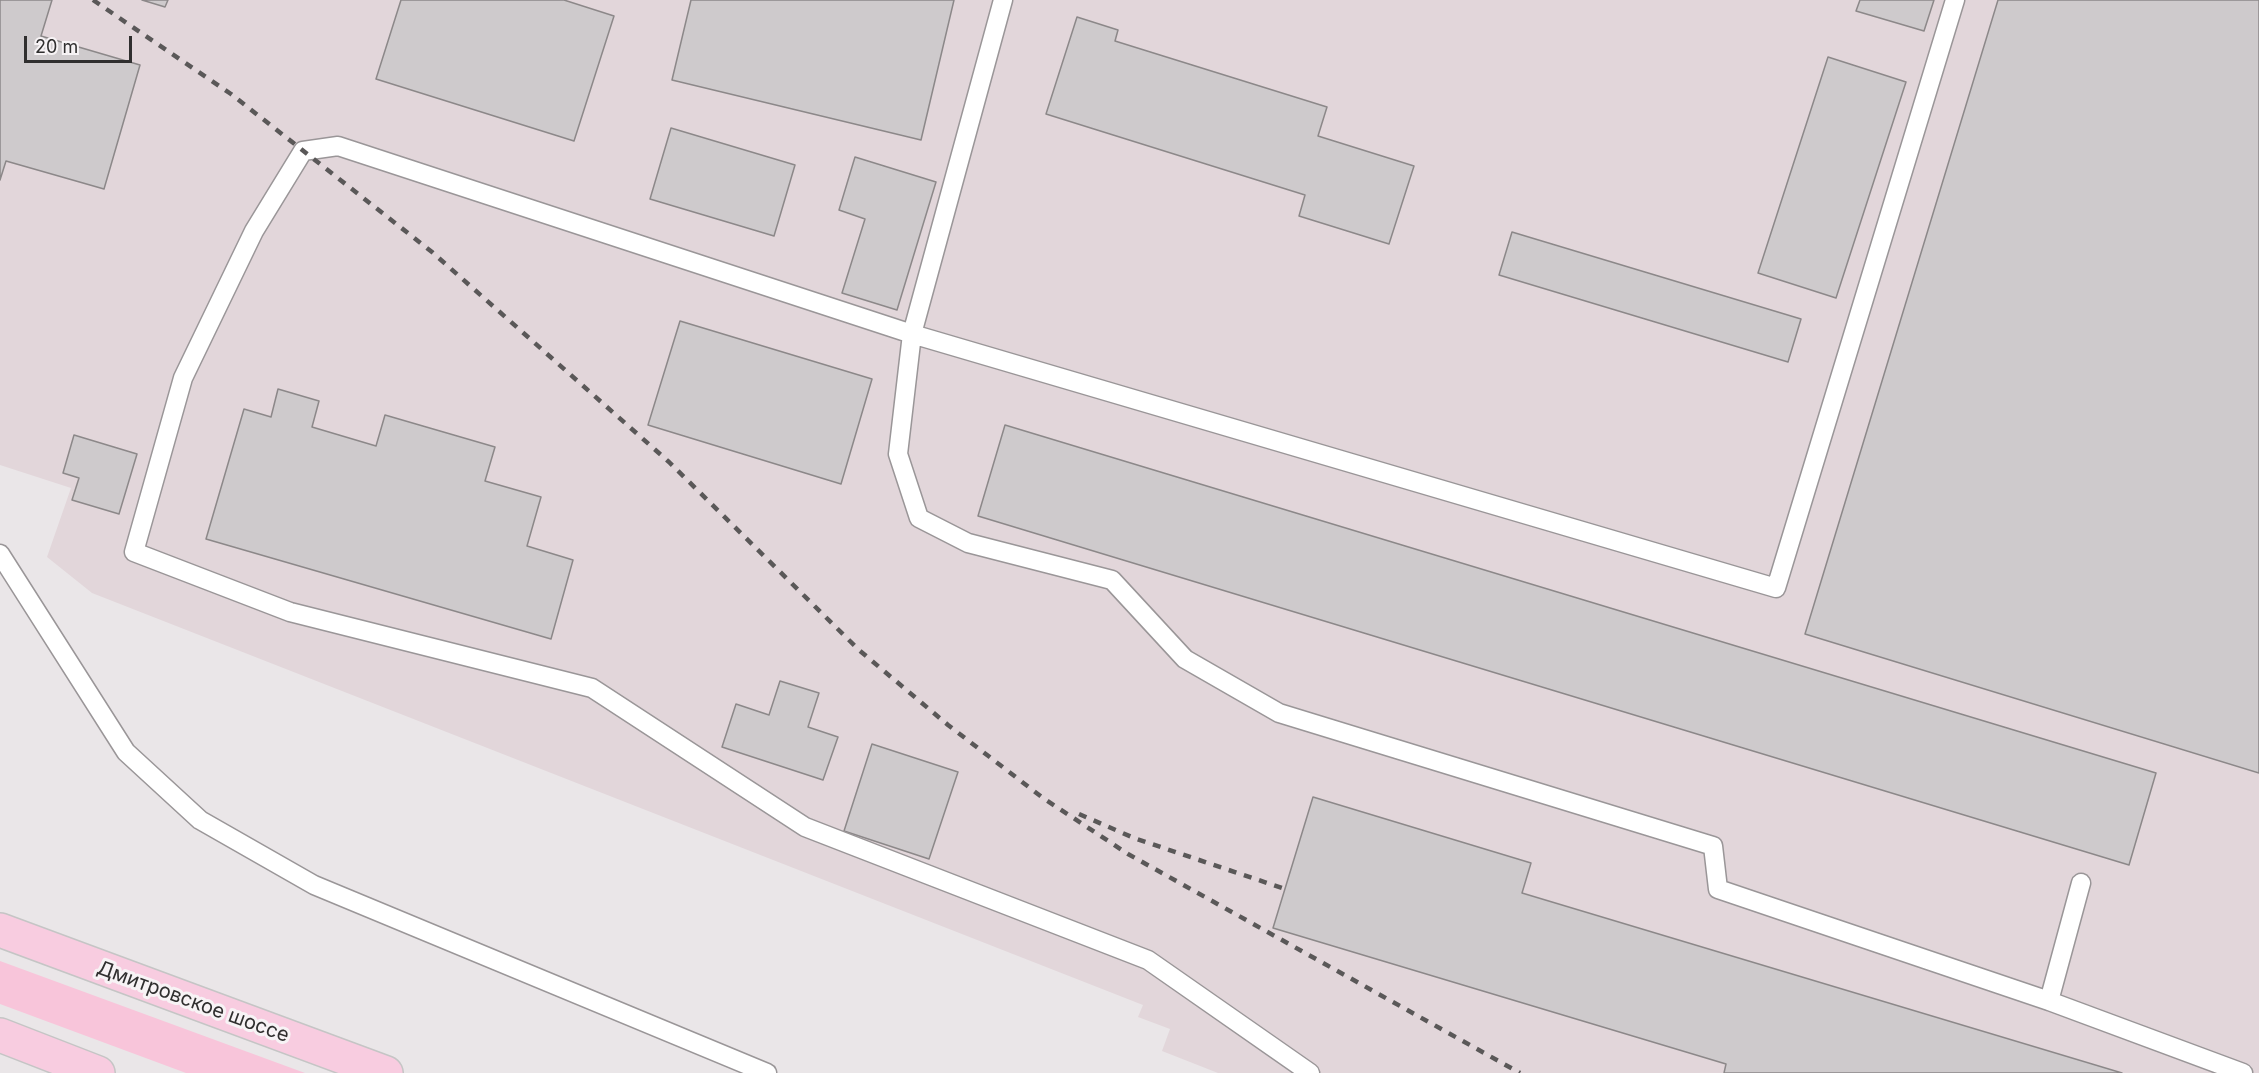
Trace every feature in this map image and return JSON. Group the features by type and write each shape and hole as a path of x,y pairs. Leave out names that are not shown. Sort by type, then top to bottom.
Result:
{"main road":[{"name":"Дмитровское шоссе","path":"0,930 386,1073"},
{"path":"0,1035 98,1073"}],"lane":[{"path":"1003,0 912,334 898,454 919,518 968,543 1112,580 1185,659 1280,713 1713,846 1718,890 2049,1001 2243,1073"},
{"path":"1310,1073 1148,960 805,827 592,688 290,612 134,552 183,378 254,231 303,151 338,146 912,334 1776,588 1955,0"},
{"path":"0,554 126,752 200,820 314,885 767,1073"},
{"path":"2049,1001 2081,883"}],"shaded area":[{"path":"0,0 2259,0 2259,1073 1218,1073 1162,1051 1170,1029 1138,1017 1143,1005 92,593 47,557 71,488 0,465"},
{"path":"0,961 305,1073 186,1073 0,1004"}],"building":[{"path":"0,0 52,0 41,36 140,65 104,189 6,161 0,180"},
{"path":"142,0 168,0 165,7"},
{"path":"401,0 564,0 614,16 574,141 376,79"},
{"path":"691,0 954,0 921,140 672,80"},
{"path":"1860,0 1934,0 1924,31 1856,11"},
{"path":"1998,0 2259,0 2259,773 1805,634"},
{"path":"1077,17 1118,30 1115,41 1327,107 1318,136 1414,166 1389,244 1299,216 1305,195 1046,114"},
{"path":"1828,57 1906,82 1836,298 1758,273"},
{"path":"671,128 795,165 774,236 650,199"},
{"path":"855,157 936,182 897,310 842,293 865,219 839,210"},
{"path":"1512,232 1801,319 1788,362 1499,275"},
{"path":"680,321 872,379 841,484 648,425"},
{"path":"278,389 319,401 312,427 376,446 385,415 495,447 485,481 541,497 527,546 573,560 551,639 206,539 244,409 271,417"},
{"path":"1005,425 2156,773 2129,865 978,516"},
{"path":"74,435 137,454 119,514 72,500 79,478 63,473"},
{"path":"780,681 819,693 808,727 838,737 823,780 722,747 736,704 769,715"},
{"path":"872,744 958,772 929,859 844,831"},
{"path":"1313,797 1531,863 1522,893 2122,1073 1724,1073 1726,1064 1273,928"}],"railway":[{"path":"93,0 231,94 432,252 669,462 859,650 948,725 1043,798 1128,854 1520,1073"},
{"path":"1079,814 1134,838 1285,889"}]}
